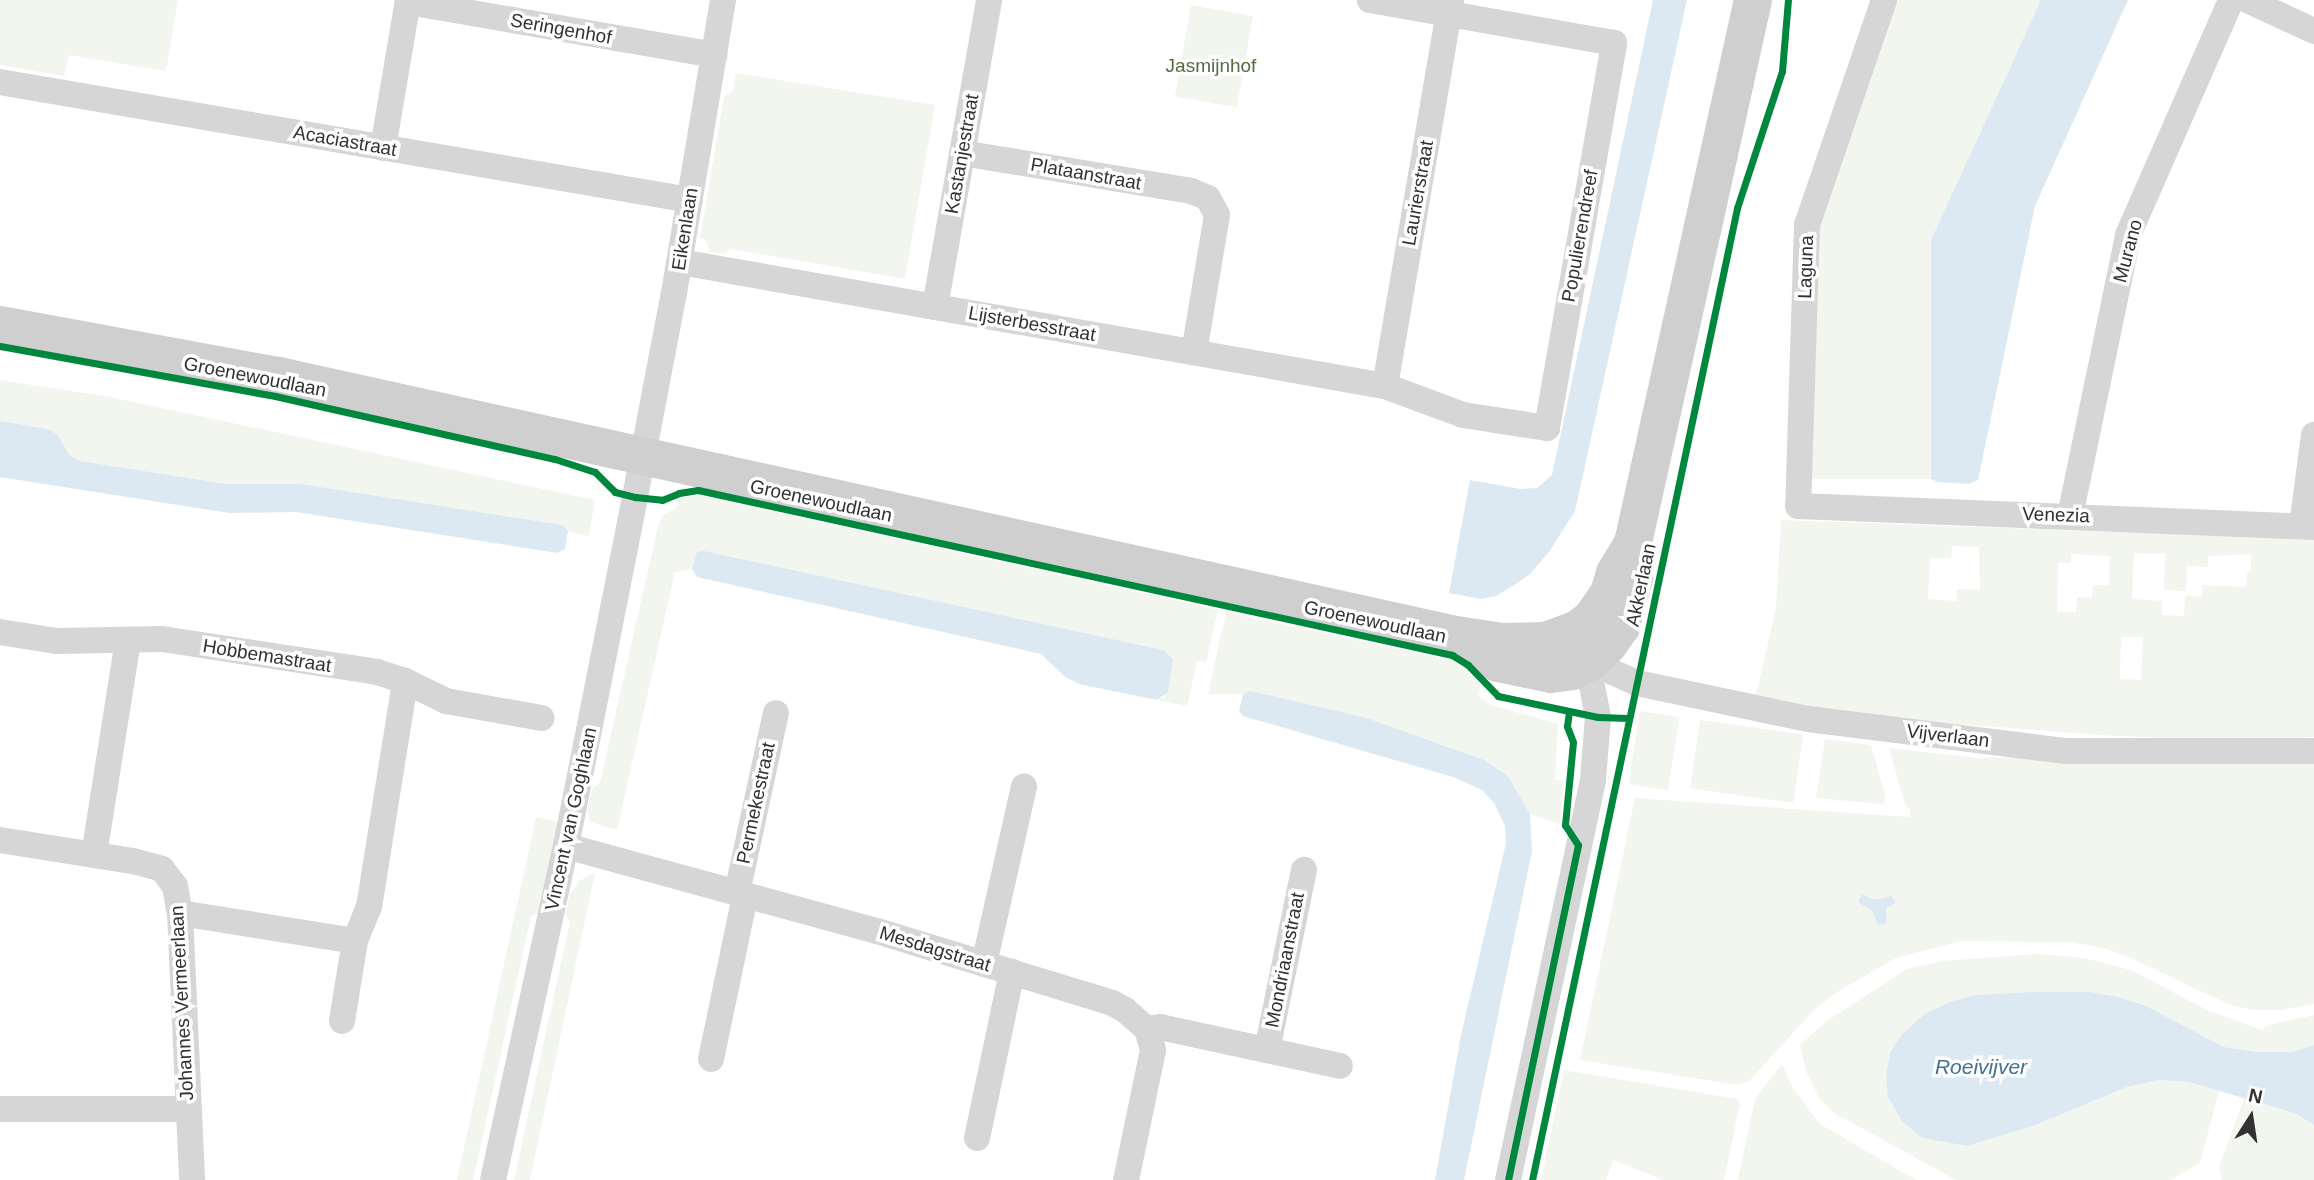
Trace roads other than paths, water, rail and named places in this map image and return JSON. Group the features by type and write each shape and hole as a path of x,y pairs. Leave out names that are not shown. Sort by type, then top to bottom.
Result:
{"street":[{"name":"Eikenlaan","path":"643,457 680,262 723,0"},
{"name":"Kastanjestraat","path":"935,307 989,0"},
{"path":"1370,0 1450,6"},
{"name":"Akkerlaan","path":"1584,645 1633,543 1753,0"},
{"name":"Laguna","path":"1798,506 1807,225 1884,0"},
{"name":"Murano","path":"2070,516 2128,235 2231,0"},
{"path":"2247,0 2314,30"},
{"name":"Seringenhof","path":"383,148 408,1 714,55"},
{"name":"Laurierstraat","path":"1385,386 1450,6"},
{"name":"Populierendreef","path":"1385,386 1463,415 1547,428 1614,43 1450,6"},
{"name":"Acaciastraat","path":"0,82 690,200"},
{"name":"Plataanstraat","path":"962,153 1191,191 1208,198 1217,215 1194,352"},
{"name":"Lijsterbesstraat","path":"680,262 1385,386"},
{"name":"Groenewoudlaan","path":"0,325 279,376 1456,635 1584,645"},
{"path":"2308,526 2314,435"},
{"name":"Vincent van Goghlaan","path":"493,1180 566,846 643,457"},
{"name":"Venezia","path":"1798,506 2308,526"},
{"name":"Hobbemastraat","path":"0,632 57,641 162,639 377,672 405,681 446,701 541,718"},
{"path":"94,855 128,640"},
{"path":"1508,1180 1592,780 1598,717 1584,645"},
{"name":"Vijverlaan","path":"1584,645 1637,683 1822,721 2066,751 2314,751"},
{"path":"342,1021 355,941 369,907 405,681"},
{"name":"Permekestraat","path":"711,1059 776,713"},
{"path":"984,964 1024,786"},
{"name":"Johannes Vermeerlaan","path":"0,840 162,869 175,886 180,913 192,1180"},
{"name":"Mesdagstraat","path":"566,846 877,931 1112,1003 1147,1029"},
{"name":"Mondriaanstraat","path":"1267,1050 1304,870"},
{"path":"180,913 355,941"},
{"path":"977,1138 1013,972"},
{"name":"Mondriaanstraat","path":"1147,1029 1160,1027 1340,1066"},
{"path":"1126,1180 1153,1050 1147,1029"},
{"path":"0,1109 187,1109"}],"water":[{"path":"1653,0 1687,0 1575,511 1549,552 1530,574 1516,584 1496,596 1481,599 1449,593 1470,480 1521,489 1537,488 1552,475"},
{"path":"2041,0 2128,0 2035,206 1978,480 1969,484 1938,482 1931,479 1931,240"},
{"path":"0,421 48,429 57,434 70,456 80,461 227,484 301,484 563,525 568,531 565,549 557,553 296,512 229,513 0,477"},
{"path":"704,551 1163,650 1173,659 1168,692 1157,700 1079,684 1064,676 1041,654 697,577 692,569 697,552"},
{"path":"1250,691 1367,718 1484,760 1508,776 1530,814 1532,851 1464,1180 1435,1180 1461,1035 1506,843 1505,826 1494,803 1482,790 1453,777 1243,716 1239,711 1243,694"},
{"path":"1862,894 1874,900 1892,896 1896,903 1886,909 1887,923 1878,925 1872,911 1858,902"},
{"name":"Roeivijver","path":"2091,992 2118,997 2146,1006 2224,1047 2257,1052 2292,1052 2314,1045 2314,1125 2294,1113 2189,1082 2159,1080 2127,1087 2033,1126 1967,1146 1922,1138 1902,1121 1888,1097 1886,1076 1890,1053 1902,1034 1926,1013 1950,1002 1975,995"}],"park label":[{"name":"Jasmijnhof","path":"1211,66"}]}
